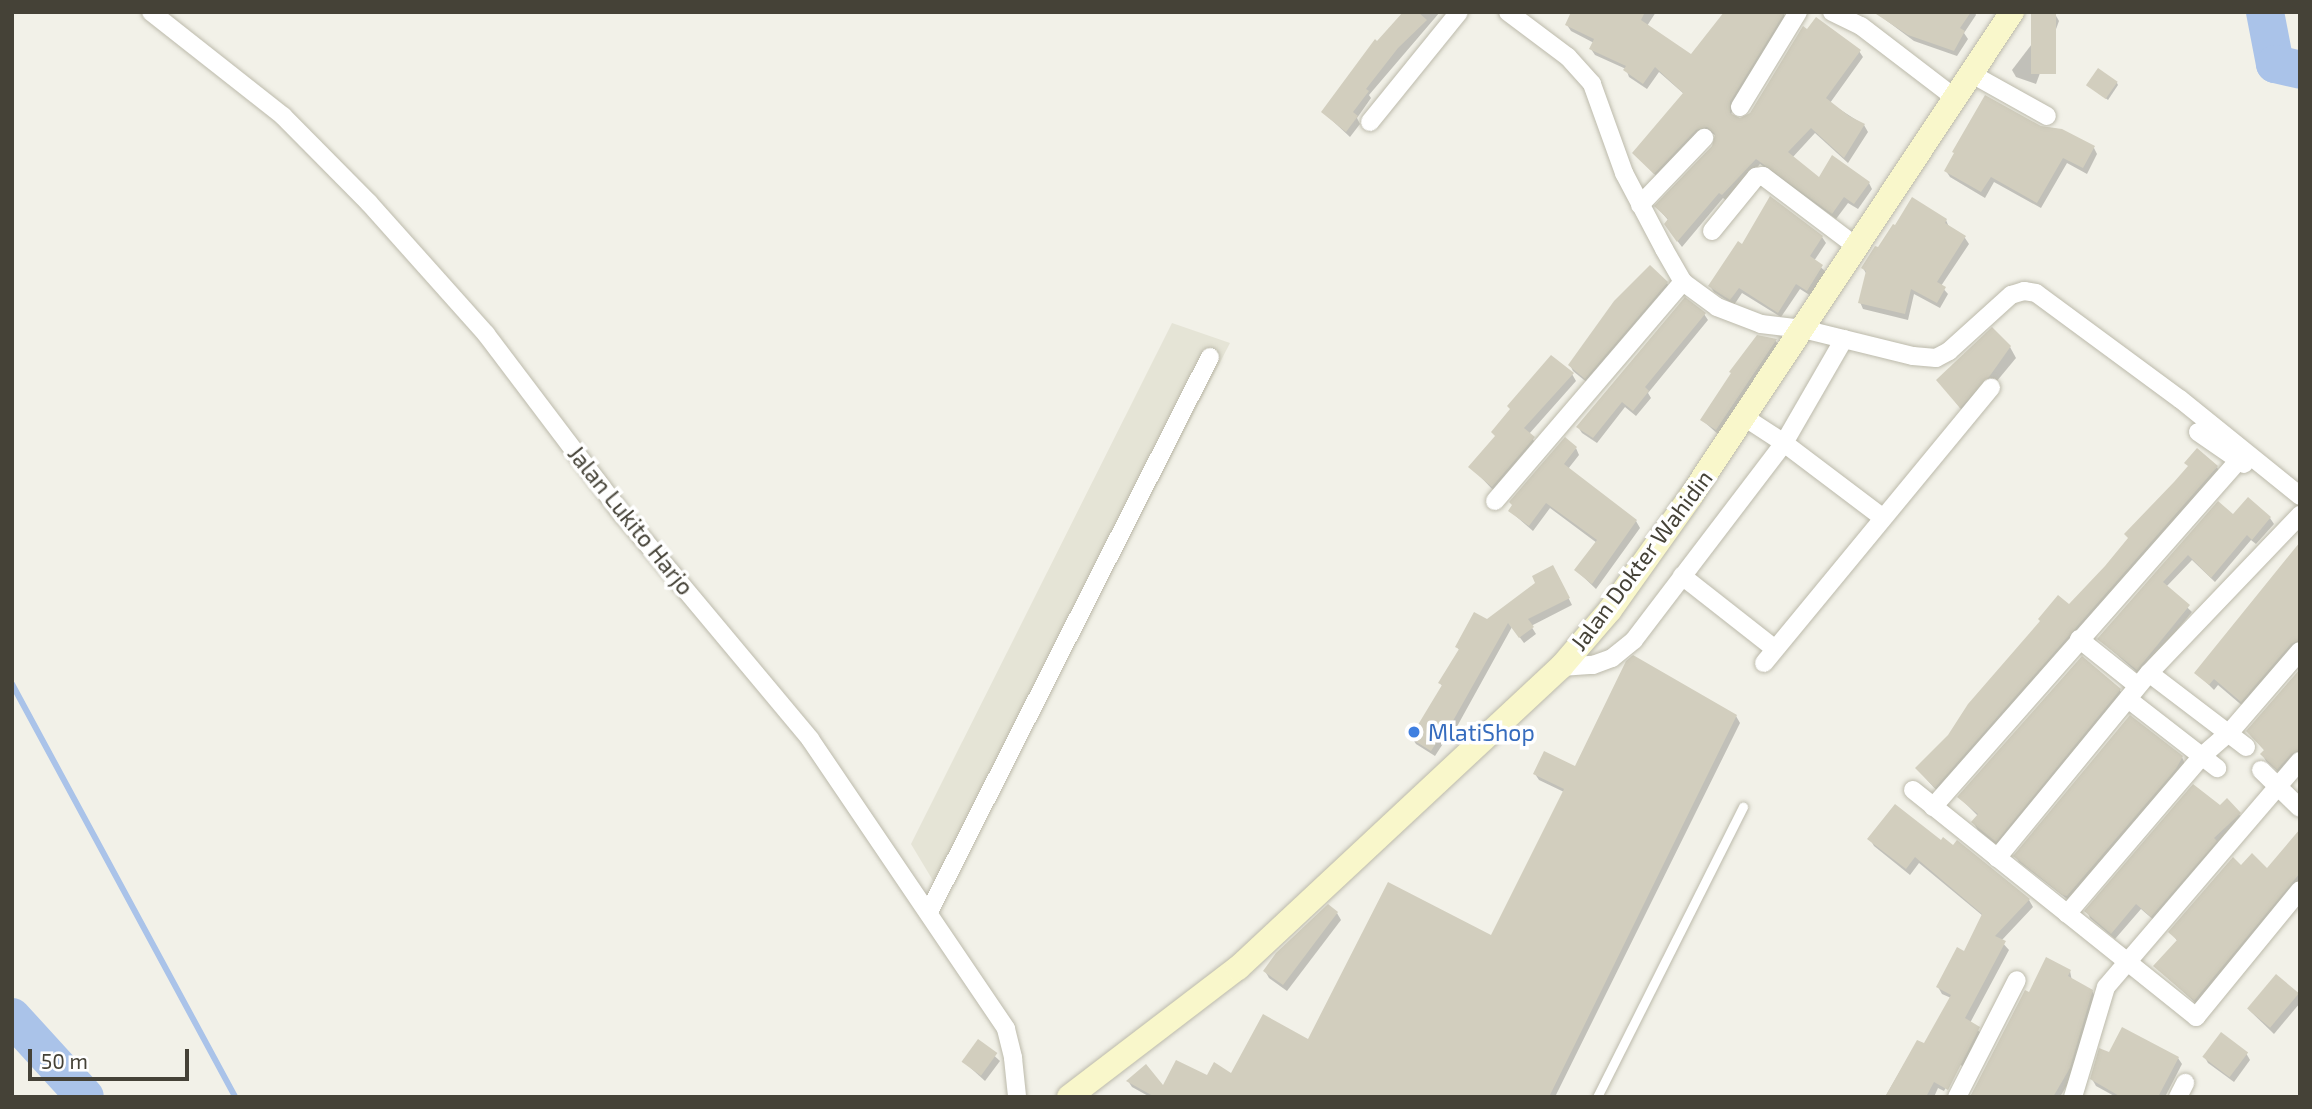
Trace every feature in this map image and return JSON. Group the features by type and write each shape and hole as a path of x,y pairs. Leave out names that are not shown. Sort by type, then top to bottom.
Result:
{"main road":[{"name":"Jalan Dokter Wahidin","path":"1069,1097 1238,968 1561,667 1639,571 2012,12"}],"street":[{"path":"1370,122 1459,12"},
{"path":"1508,12 1568,57 1592,84 1624,173 1683,282 1717,307 1761,324 1803,329 1936,358 1949,351 2011,295 2024,291 2036,293 2180,398 2300,496"},
{"path":"1740,107 1798,12"},
{"path":"1832,12 1861,26 1954,97"},
{"name":"Jalan Lukito Harjo","path":"156,14 283,116 369,203 486,334 623,515 810,739 1006,1029 1013,1058 1017,1097"},
{"path":"1970,74 2048,116"},
{"path":"1640,205 1704,138"},
{"path":"1712,231 1756,177 1763,176 1857,247"},
{"path":"1495,501 1683,282"},
{"path":"1561,667 1593,665 1612,658 1634,640 1784,443 1844,339"},
{"path":"929,912 1210,357"},
{"path":"1682,576 1769,656 1991,387"},
{"path":"1744,417 1784,443 1883,518"},
{"path":"2198,432 2300,506"},
{"path":"1933,807 2239,460"},
{"path":"1997,858 2138,686 2300,515"},
{"path":"2079,639 2138,686 2202,756 2217,768"},
{"path":"2067,914 2202,756 2230,732 2300,651"},
{"path":"2138,686 2230,732 2246,747"},
{"path":"2073,1097 2106,987 2129,964 2300,761"},
{"path":"2261,770 2300,808"},
{"path":"1913,790 2196,1017 2300,890"},
{"path":"1957,1097 2017,980"}],"lane":[{"path":"1597,1097 1744,807"}],"shaded area":[{"path":"1172,323 1230,343 944,899 911,844"}],"building":[{"path":"1403,12 1418,12 1427,20 1398,48 1366,89 1369,91 1353,112 1358,116 1346,132 1321,112 1375,39 1377,41"},
{"path":"1571,12 1645,12 1641,20 1691,54 1724,12 1785,12 1730,102 1730,113 1740,118 1750,113 1803,26 1807,29 1816,17 1861,50 1826,98 1849,116 1865,124 1844,158 1811,128 1788,152 1819,177 1832,155 1870,182 1854,204 1844,197 1832,214 1756,159 1722,195 1719,193 1677,242 1664,224 1668,219 1654,206 1712,146 1715,134 1707,127 1696,130 1654,174 1632,153 1683,93 1655,67 1643,84 1623,70 1626,66 1589,49 1594,39 1565,25"},
{"path":"1873,12 1971,12 1960,28 1965,31 1954,51 1908,35"},
{"path":"2031,12 2056,12 2056,74 2031,74"},
{"path":"2098,68 2118,82 2106,99 2086,85"},
{"path":"1985,95 2041,126 2062,129 2095,146 2083,168 2063,158 2037,203 1991,177 1981,192 1944,171"},
{"path":"1770,196 1823,236 1810,256 1823,265 1807,291 1796,284 1778,313 1739,288 1730,300 1708,286 1738,241 1742,244"},
{"path":"1912,197 1947,219 1945,223 1966,236 1937,282 1946,287 1937,303 1911,289 1905,314 1858,303 1866,271 1861,268 1875,246 1878,247 1893,224 1895,225"},
{"path":"1650,265 1668,282 1585,379 1568,365 1614,301"},
{"path":"1685,297 1706,313 1645,387 1649,391 1633,411 1622,402 1593,438 1576,427"},
{"path":"1992,327 2011,346 1989,377 1960,408 1936,380"},
{"path":"1757,335 1777,339 1716,430 1700,420 1731,373 1729,372"},
{"path":"1551,355 1574,373 1524,428 1535,437 1492,487 1468,467 1495,436 1491,432 1510,409 1507,406"},
{"path":"1565,437 1577,447 1564,464 1637,520 1592,584 1574,570 1597,540 1546,503 1529,526 1508,511 1512,505 1509,502"},
{"path":"2197,448 2218,466 1935,788 1915,768 1948,735 1968,704 2040,621 2038,619 2058,595 2069,604 2105,566 2128,538 2124,534 2188,466 2184,463"},
{"path":"2248,497 2271,517 2252,540 2247,535 2211,578 2188,555 2163,582 2190,605 2137,670 2097,639 2218,501 2233,514"},
{"path":"2300,542 2300,640 2291,644 2241,702 2214,679 2209,685 2194,673"},
{"path":"1553,565 1570,598 1528,619 1534,627 1519,638 1508,623 1445,735 1442,734 1431,751 1410,738 1442,685 1438,683 1459,649 1455,647 1474,612 1487,619 1535,583 1532,576"},
{"path":"1633,655 1737,715 1549,1097 1155,1097 1126,1081 1146,1064 1163,1085 1176,1060 1207,1075 1214,1062 1231,1073 1263,1014 1308,1039 1388,882 1491,935 1564,789 1533,774 1544,751 1575,766 1626,661"},
{"path":"2082,656 2121,689 1996,842 1971,822 1978,814 1957,797"},
{"path":"2300,669 2300,750 2291,754 2277,770 2260,754 2264,750 2246,731"},
{"path":"2130,715 2183,756 2176,769 2067,896 2062,895 2013,856"},
{"path":"2193,784 2220,805 2227,798 2241,813 2214,838 2217,841 2151,917 2136,904 2111,934 2084,911"},
{"path":"1895,804 1941,840 1943,837 1953,845 1957,840 2030,899 1995,936 2006,941 1965,1018 1980,1027 1948,1090 1934,1082 1926,1097 1885,1097 1917,1040 1924,1043 1951,995 1936,987 1957,947 1964,951 1982,914 1915,857 1906,869 1867,839"},
{"path":"2300,829 2300,873 2194,1001 2153,966 2177,940 2168,932 2233,857 2241,865 2252,853 2267,868"},
{"path":"1328,904 1338,912 1283,985 1263,971 1276,953"},
{"path":"2046,957 2071,970 2068,976 2093,990 2070,1068 2053,1097 1970,1097 2025,990 2029,992"},
{"path":"2276,974 2299,993 2270,1028 2247,1008"},
{"path":"2122,1027 2179,1057 2158,1097 2121,1097 2090,1079 2099,1048 2109,1052"},
{"path":"2221,1032 2248,1052 2229,1077 2202,1057"},
{"path":"978,1039 997,1053 981,1076 962,1062"}],"waterway":[{"path":"2265,12 2275,64 2300,70"},
{"path":"12,684 235,1097"},
{"path":"12,1017 85,1097"}],"place":[{"name":"MlatiShop","path":"1414,732"}]}
